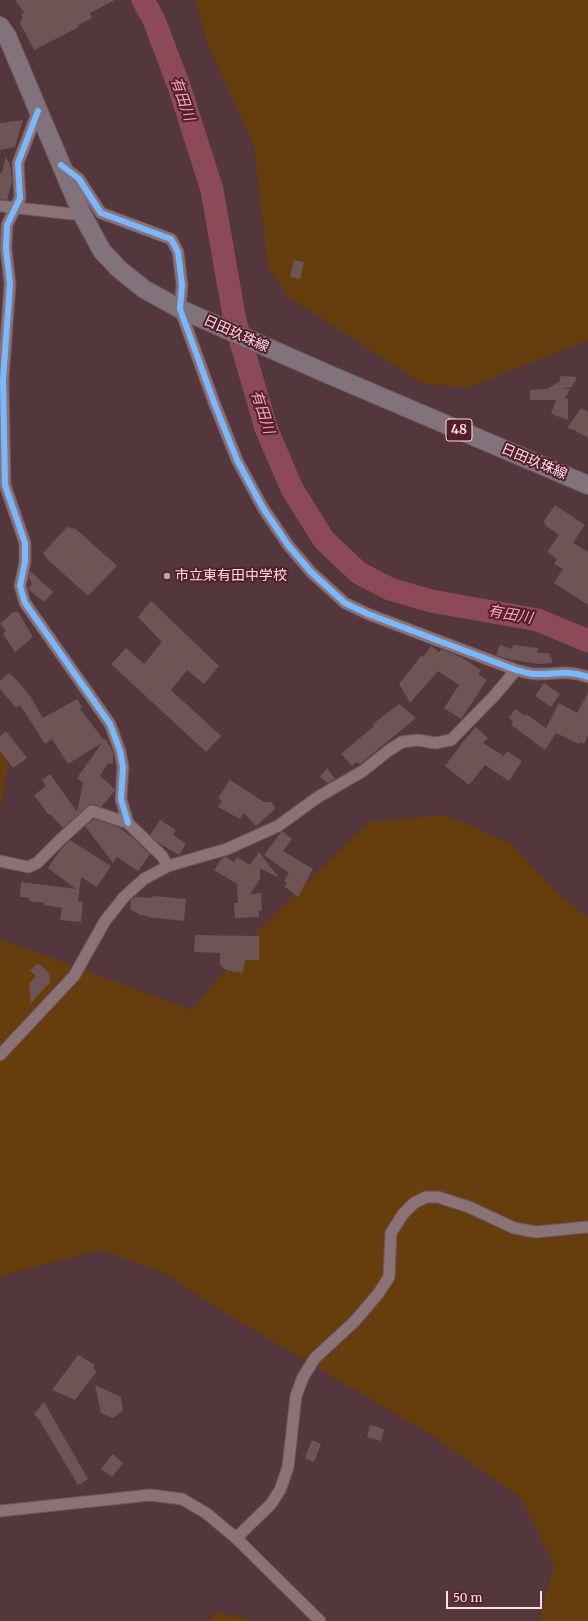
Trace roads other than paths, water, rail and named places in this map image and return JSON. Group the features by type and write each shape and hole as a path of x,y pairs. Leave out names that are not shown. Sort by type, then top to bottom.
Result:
{"main road":[{"name":"日田玖珠線","path":"0,26 7,36 81,212 102,251 119,269 144,290 187,312 330,375 588,485"}],"street":[{"path":"38,111 18,163 20,198 7,225 6,249 10,284 3,380 4,485 25,542 25,562 20,586 25,603 110,724 120,751 123,767 121,799 128,824"},
{"path":"61,165 79,179 101,213 171,239 178,252 187,312 214,405 237,460 263,508 288,545 311,572 345,603 368,614 516,670 534,674 560,672 577,673 588,677"},
{"path":"0,206 72,214 81,212"},
{"path":"0,1055 74,976 105,921 124,897 144,879 168,866 227,849 278,826 318,797 363,771 402,742 418,740 435,743 451,740 495,695 516,670"},
{"path":"0,861 28,867 38,863 61,839 92,811 128,824 162,856 168,866"},
{"path":"236,1538 271,1504 280,1490 288,1467 296,1396 303,1377 315,1358 354,1322 378,1294 389,1277 391,1233 403,1214 414,1203 426,1197 438,1197 469,1207 514,1228 536,1232 588,1228"},
{"path":"0,1511 150,1494 182,1499 206,1514 236,1538 320,1621"}],"waterway":[{"name":"有田川","path":"143,0 154,20 180,89 212,190 235,321 266,428 292,489 324,540 359,573 390,589 431,601 538,620 588,641"}],"place":[{"name":"市立東有田中学校","path":"167,576"}]}
